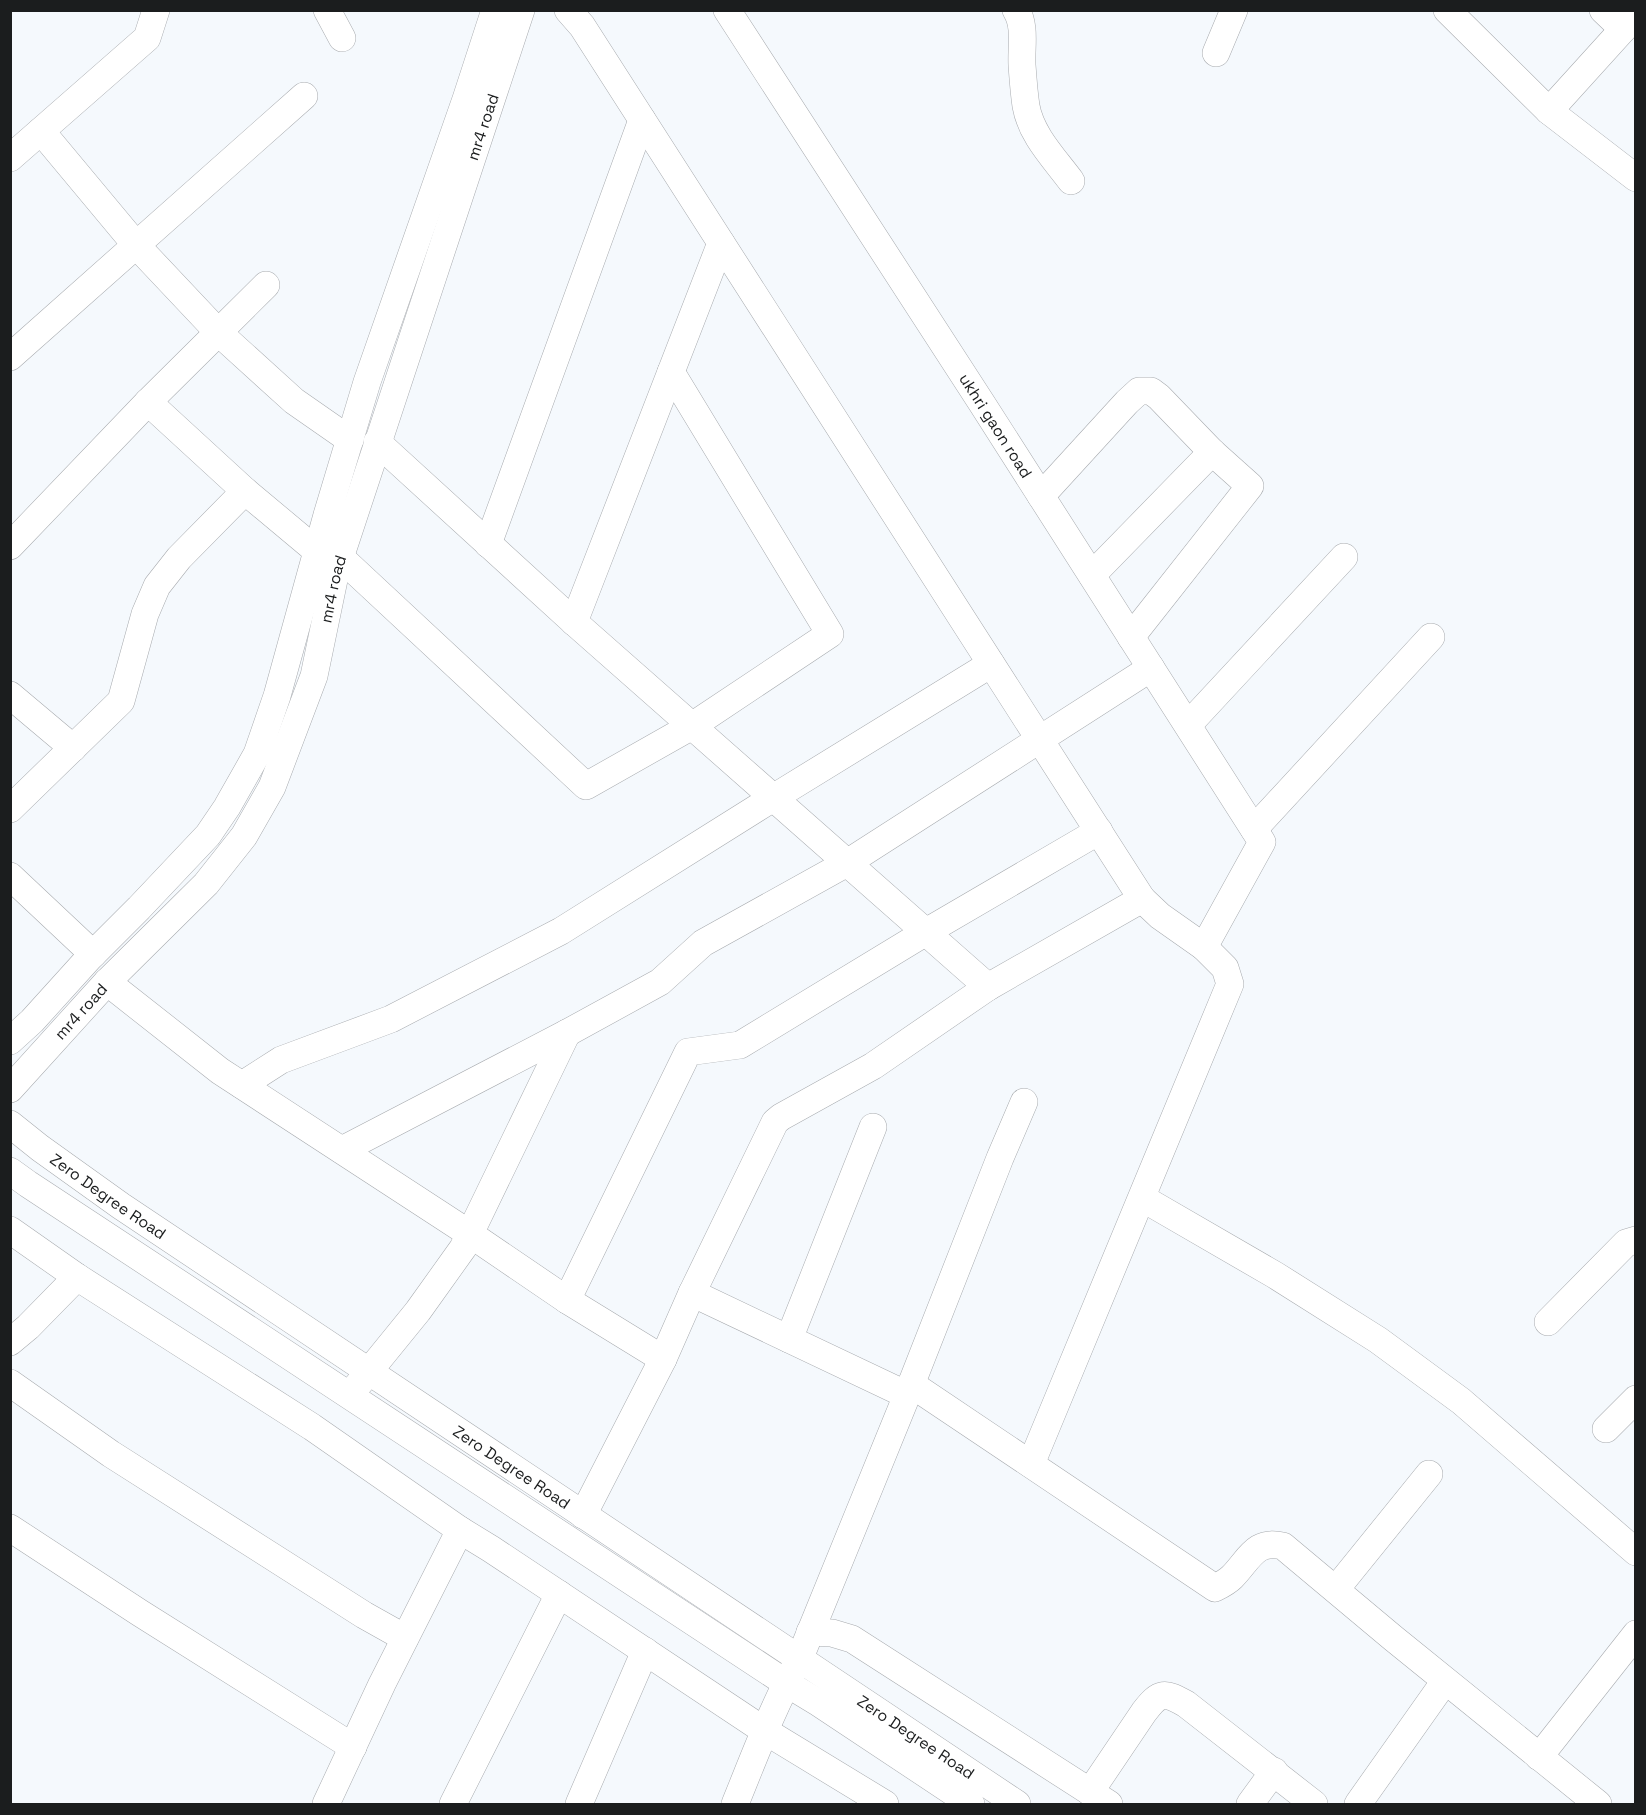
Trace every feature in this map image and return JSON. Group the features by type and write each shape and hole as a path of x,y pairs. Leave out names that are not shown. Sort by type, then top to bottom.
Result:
{"street":[{"path":"10,158 147,38 156,10"},
{"path":"327,10 342,38"},
{"name":"mr4 road","path":"10,1089 107,982 206,884 244,836 272,787 314,676 336,570 329,555 350,440 367,382 495,10"},
{"name":"mr4 road","path":"10,1041 32,1021 208,835 257,754 329,555 377,442 521,10"},
{"path":"568,10 582,26 1142,899 1160,916 1204,947 1225,968 1230,984 1031,1464"},
{"name":"ukhri gaon road","path":"727,10 1258,836"},
{"path":"1016,10 1022,34 1026,109 1035,133 1071,181"},
{"path":"1216,53 1234,10"},
{"path":"1549,111 1629,22 1603,10"},
{"path":"1458,14 1549,111 1635,177"},
{"path":"10,357 304,96"},
{"path":"488,544 642,120"},
{"path":"41,131 136,245 219,333 294,401 350,440"},
{"path":"574,622 721,243"},
{"path":"10,546 148,402 266,285"},
{"path":"148,402 245,491 329,555 586,786 692,726 830,634 670,372"},
{"path":"1041,496 1139,391 1151,391 1160,397 1212,452 1250,486 1131,637"},
{"path":"377,442 574,622 988,987"},
{"path":"1092,575 1212,452"},
{"path":"10,809 121,701 145,614 157,586 179,558 245,491"},
{"path":"1188,725 1344,557"},
{"path":"1204,947 1258,836 1431,637"},
{"path":"242,1085 281,1060 391,1019 561,931 991,664"},
{"path":"342,1150 660,982 703,944 847,863 1151,668"},
{"path":"10,695 73,748"},
{"path":"567,1300 688,1052 740,1045 926,932 1099,831"},
{"path":"10,876 93,954"},
{"path":"583,1515 663,1359 692,1293 775,1122 873,1066 988,987 1142,899"},
{"path":"107,982 220,1071 567,1300 663,1359"},
{"path":"350,1395 418,1311 463,1248 567,1033"},
{"path":"735,1804 786,1683 799,1660 909,1389 999,1158 1024,1102"},
{"name":"Zero Degree Road","path":"10,1124 121,1206 1017,1804"},
{"path":"789,1339 873,1127"},
{"name":"Zero Degree Road","path":"10,1171 971,1804"},
{"path":"1142,1198 1275,1275 1378,1340 1461,1401 1635,1552"},
{"path":"10,1230 77,1277 312,1427 460,1530 765,1731 885,1804"},
{"path":"1548,1322 1626,1243 1635,1240"},
{"path":"10,1342 77,1277"},
{"path":"692,1293 789,1339 909,1389 1031,1464 1215,1588 1231,1579 1260,1546 1271,1543 1283,1546 1598,1804"},
{"path":"10,1383 121,1460 364,1616 405,1638"},
{"path":"1606,1429 1635,1399"},
{"path":"1336,1589 1430,1474"},
{"path":"10,1528 353,1747"},
{"path":"326,1804 405,1638 460,1530"},
{"path":"453,1804 559,1594"},
{"path":"810,1632 831,1633 852,1639 1099,1798 1144,1712 1154,1699 1164,1694 1186,1704 1314,1804"},
{"path":"1539,1756 1635,1634"},
{"path":"579,1804 645,1651"},
{"path":"1363,1803 1445,1681"},
{"path":"1250,1804 1274,1771"}]}
